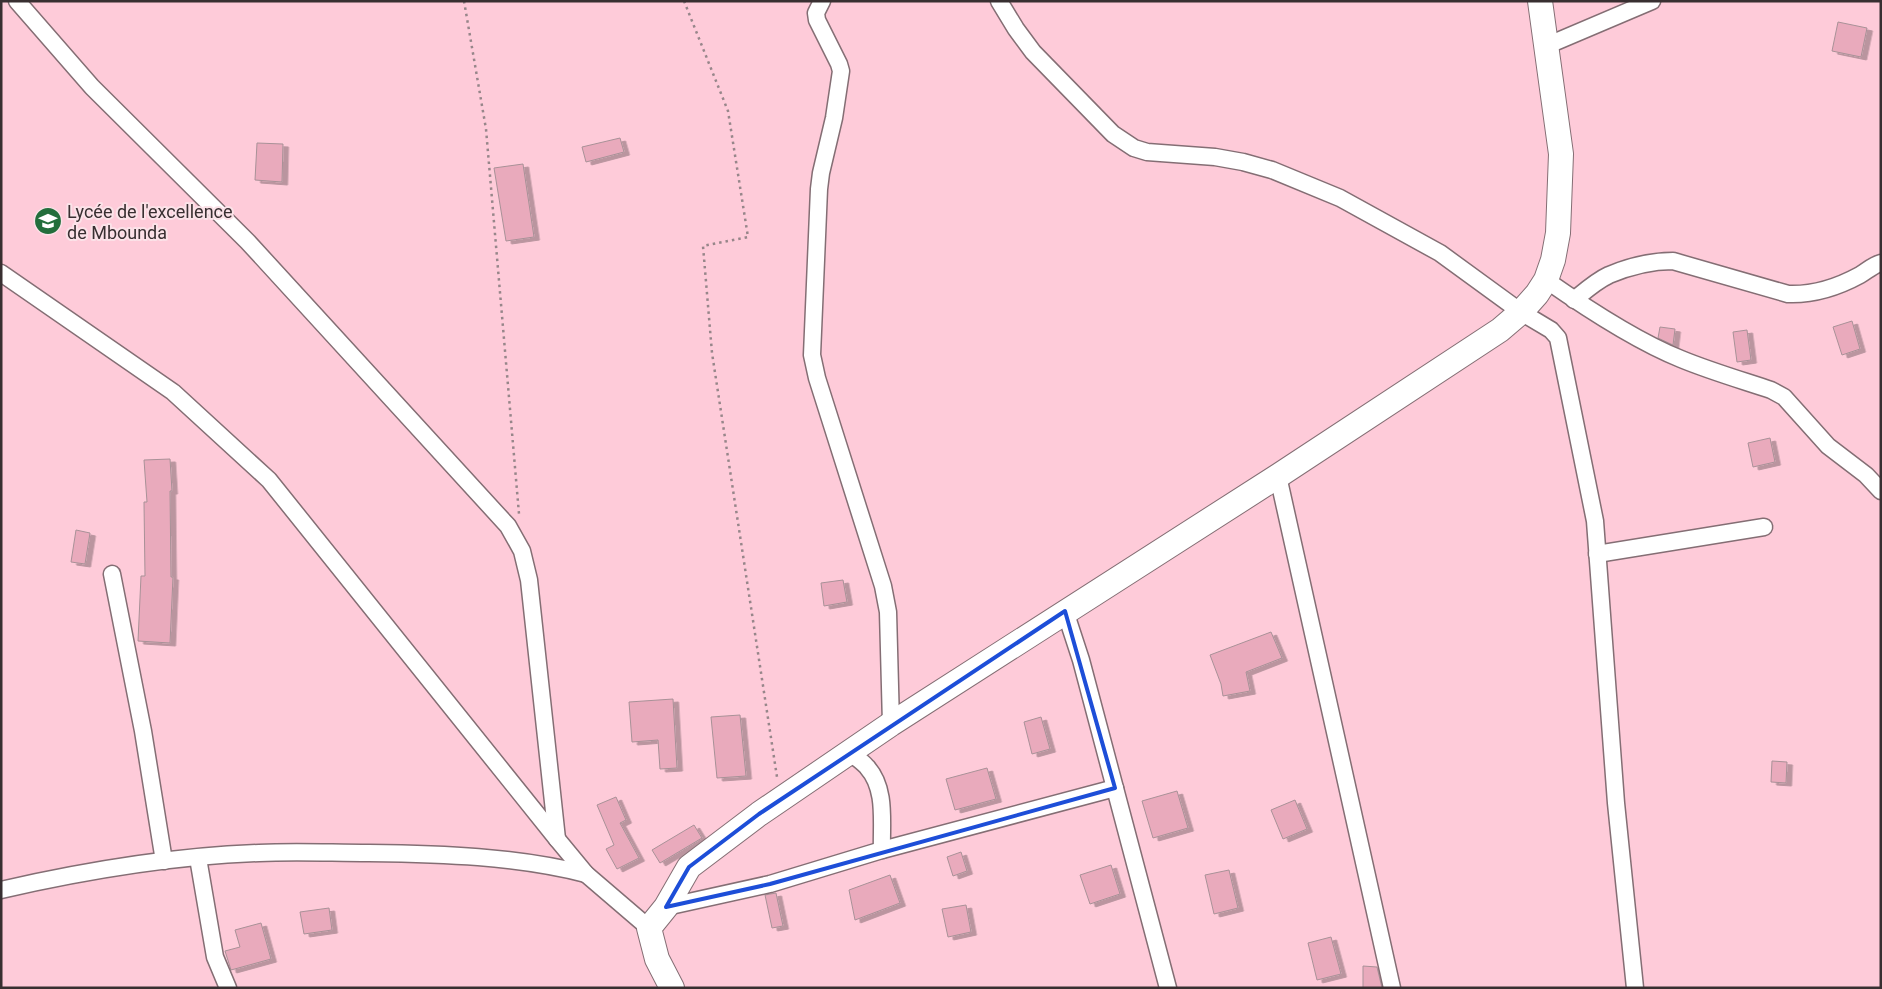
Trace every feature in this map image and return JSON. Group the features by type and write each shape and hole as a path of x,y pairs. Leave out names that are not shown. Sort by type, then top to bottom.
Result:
{"street":[{"path":"17,1 92,86 248,242 508,526 522,551 529,580 557,839"},
{"path":"822,1 816,13 817,20 841,70 834,118 819,189 812,355 817,378 883,586 888,612 891,724"},
{"path":"999,1 1016,29 1034,52 1123,142 1146,152 1215,157 1243,162 1272,170 1340,198 1440,253 1521,312 1551,330 1558,338 1595,521 1616,803 1635,988"},
{"path":"649,928 666,907 689,867 780,798 891,724 1278,476 1500,330 1521,312 1537,294 1546,280 1553,260 1558,233 1561,154 1540,1"},
{"path":"1546,46 1652,1"},
{"path":"1574,300 1592,285 1609,275 1659,261 1673,261 1788,294 1818,292 1860,276 1881,263"},
{"path":"1,273 173,392 269,480 586,874 649,928 657,959 672,988"},
{"path":"1546,280 1574,300 1680,359 1771,390 1784,397 1828,446 1874,474 1881,492"},
{"path":"1278,476 1392,988"},
{"path":"1597,554 1764,527"},
{"path":"112,574 143,732 164,861"},
{"path":"1066,611 1081,660 1168,988"},
{"path":"849,752 867,767 876,780 880,794 882,850"},
{"path":"666,907 770,884 882,850 1115,788"},
{"path":"1,890 42,880 164,861 259,853 410,854 492,858 560,867 586,874"},
{"path":"198,858 215,957 228,988"}],"path":[{"path":"464,1 486,129 519,521"},
{"path":"684,1 728,111 748,237 702,246 712,353 780,798"}],"highlighted area":[{"path":"1065,611 1115,788 770,884 666,907 689,867 759,814"}],"shaded area":[{"path":"1,1 1881,1 1881,988 1,988"}],"building":[{"path":"1838,22 1867,28 1861,57 1832,51"},
{"path":"620,138 624,152 586,162 582,147"},
{"path":"257,143 283,144 282,182 255,180"},
{"path":"523,164 534,237 506,241 494,168"},
{"path":"1852,321 1860,349 1842,355 1833,327"},
{"path":"1660,327 1675,329 1673,345 1658,338"},
{"path":"1747,330 1751,360 1737,362 1733,332"},
{"path":"1770,438 1775,462 1753,467 1748,443"},
{"path":"170,459 172,491 170,491 171,577 173,577 170,643 138,641 141,576 145,576 144,502 147,502 144,460"},
{"path":"76,530 90,533 85,564 71,562"},
{"path":"843,580 847,602 824,606 821,583"},
{"path":"1271,632 1282,658 1246,672 1250,691 1223,696 1221,684 1210,655"},
{"path":"673,699 677,768 660,769 658,740 632,742 629,702"},
{"path":"740,715 746,776 717,778 711,717"},
{"path":"1041,717 1050,749 1032,754 1024,722"},
{"path":"1772,761 1787,762 1786,783 1771,782"},
{"path":"987,768 996,799 955,810 946,779"},
{"path":"1177,791 1188,828 1153,838 1142,801"},
{"path":"616,797 626,820 620,823 639,858 617,869 606,849 614,845 597,805"},
{"path":"1295,800 1307,829 1283,839 1271,810"},
{"path":"694,825 702,838 660,863 652,850"},
{"path":"961,852 967,871 953,876 947,857"},
{"path":"1111,865 1120,894 1090,904 1080,875"},
{"path":"1229,870 1238,908 1214,914 1205,875"},
{"path":"890,875 900,903 855,920 849,890"},
{"path":"776,893 783,926 772,928 765,895"},
{"path":"966,905 971,932 948,937 942,909"},
{"path":"329,908 332,930 304,934 300,912"},
{"path":"261,923 271,959 231,970 225,951 240,947 235,930"},
{"path":"1331,937 1341,974 1317,980 1308,943"},
{"path":"1363,966 1377,967 1382,988 1363,988"}],"place":[{"name":"Lycée de l'excellence de Mbounda","path":"48,221"}]}
